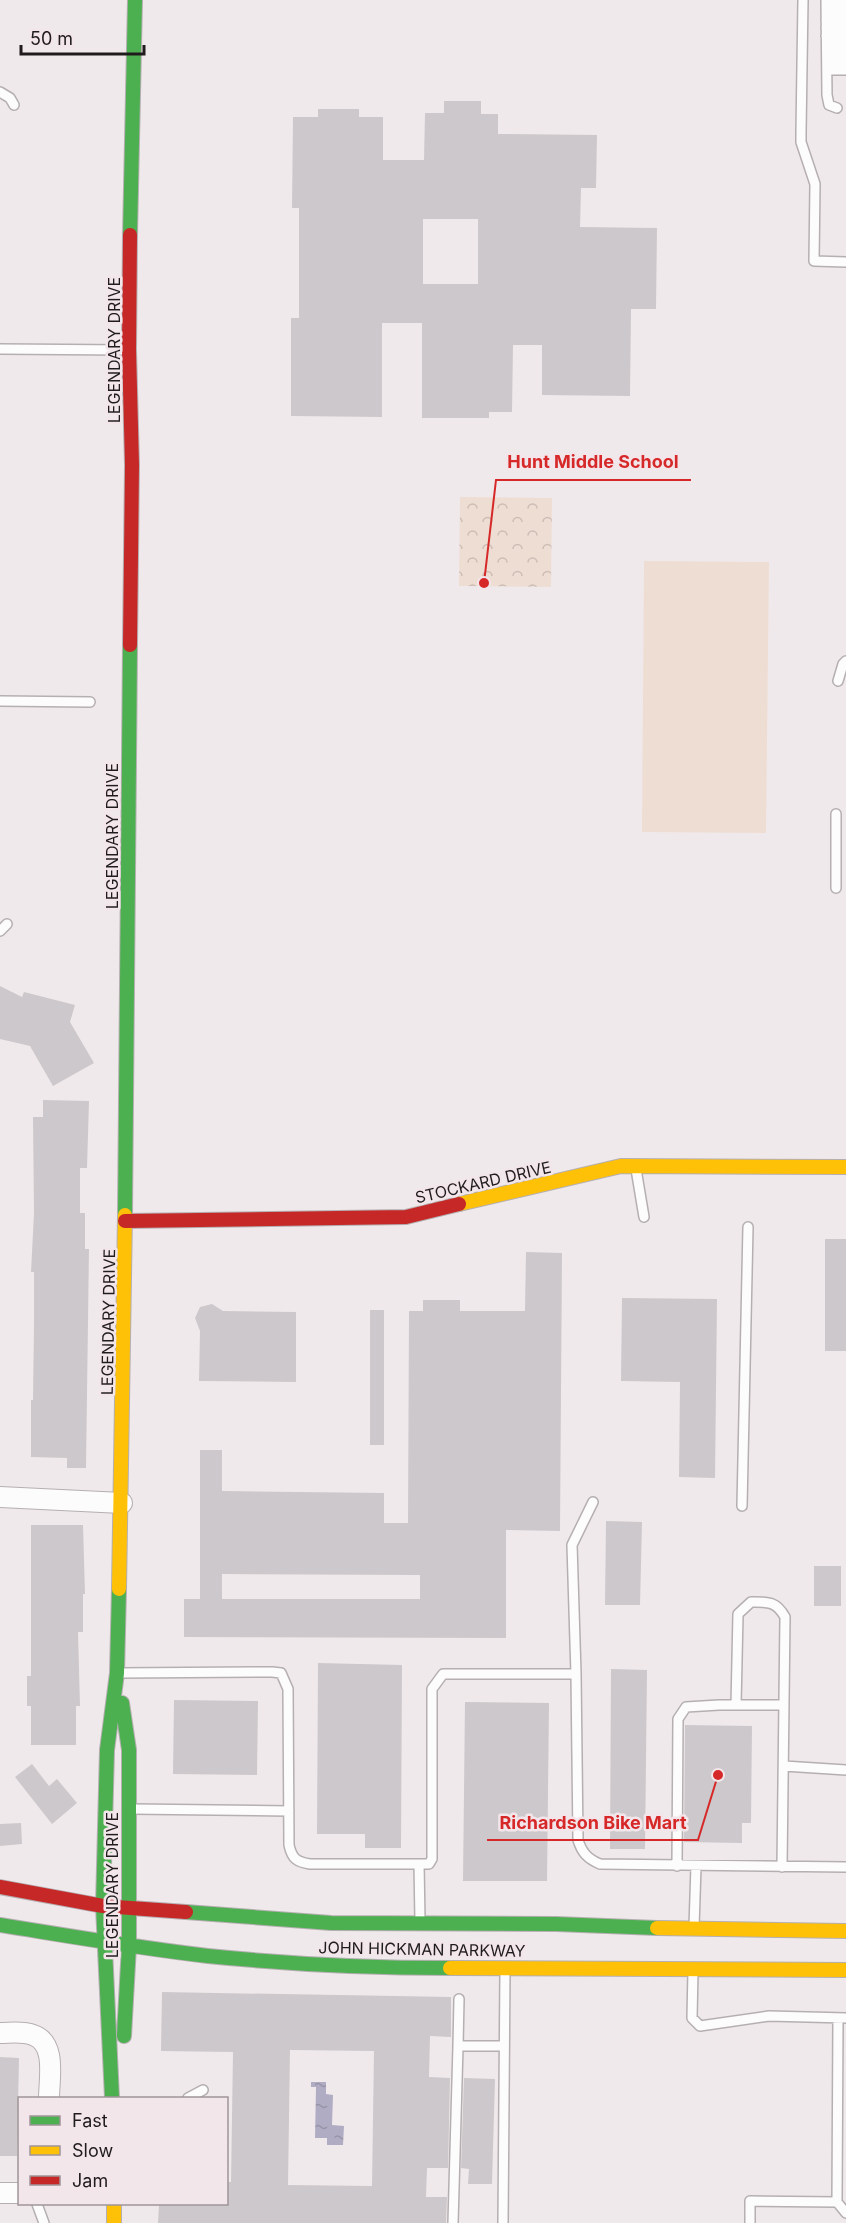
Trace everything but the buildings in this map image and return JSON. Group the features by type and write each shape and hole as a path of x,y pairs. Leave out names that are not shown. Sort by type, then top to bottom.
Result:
{"street":[{"name":"LEGENDARY DRIVE","path":"114,2097 103,1906 107,1750 117,1672 122,1503 132,465 129,350 135,0"},
{"name":"STOCKARD DRIVE","path":"125,1221 406,1216 621,1166 846,1167"},
{"path":"0,1497 122,1503"},
{"name":"LEGENDARY DRIVE","path":"114,2097 125,2029 129,1946 129,1750 117,1672"},
{"name":"JOHN HICKMAN PARKWAY","path":"0,1887 103,1906 419,1929 556,1924 694,1935 846,1931"},
{"name":"JOHN HICKMAN PARKWAY","path":"0,1925 129,1946 263,1960 416,1962 505,1968 693,1965 846,1970"},
{"path":"0,2033 29,2034 43,2041 49,2054 49,2097"},
{"path":"0,2193 18,2193"},
{"path":"114,2205 114,2223"}],"lane":[{"path":"803,0 801,142 815,184 814,261 846,262"},
{"path":"837,108 829,105 827,95 826,33 846,3"},
{"path":"826,33 846,12"},
{"path":"826,33 846,20"},
{"path":"826,33 846,29"},
{"path":"826,33 846,37"},
{"path":"826,33 846,45"},
{"path":"826,33 846,53"},
{"path":"826,33 846,62"},
{"path":"826,33 846,70"},
{"path":"0,92 10,98 14,105"},
{"path":"0,349 129,350"},
{"path":"838,681 846,661"},
{"path":"0,701 90,702"},
{"path":"836,814 841,836 836,888"},
{"path":"636,1166 644,1216"},
{"path":"742,1506 748,1227"},
{"path":"593,1502 572,1545 579,1840 585,1856 600,1864 846,1867"},
{"path":"736,1705 738,1614 751,1602 767,1602 779,1607 785,1617 782,1867"},
{"path":"117,1672 281,1673 288,1689 291,1856 298,1862 310,1864 429,1864 432,1859 432,1689 443,1674 576,1674"},
{"path":"677,1866 678,1719 686,1707 784,1705"},
{"path":"784,1766 846,1770"},
{"path":"129,1809 289,1811"},
{"path":"419,1864 419,1929"},
{"path":"694,1935 696,1866"},
{"path":"693,1965 692,2018 700,2025 768,2016 842,2018 842,2125 837,2202 846,2212"},
{"path":"503,2223 505,1968"},
{"path":"453,2223 459,1999"},
{"path":"458,2046 504,2046"},
{"path":"190,2097 202,2090"},
{"path":"750,2223 750,2201 837,2202"},
{"path":"37,2205 44,2223"}],"green space":[{"path":"460,497 552,498 551,587 459,586"},
{"path":"644,561 769,562 766,833 642,832"}],"water":[{"path":"311,2082 326,2082 326,2094 333,2095 332,2125 344,2126 343,2145 327,2145 327,2138 315,2138 316,2087 311,2087"}],"traffic: fast":[{"path":"130,235 135,0"},
{"path":"125,1215 130,645"},
{"path":"112,2097 103,1906 107,1750 117,1673 119,1589"},
{"path":"122,1703 129,1750 129,1946 124,2036"},
{"path":"186,1912 331,1923 556,1924 657,1928"},
{"path":"0,1925 208,1956 329,1965 450,1968"}],"traffic: slow":[{"path":"459,1204 621,1166 846,1167"},
{"path":"119,1589 125,1215"},
{"path":"657,1928 846,1931"},
{"path":"450,1968 846,1970"},
{"path":"114,2205 114,2223"}],"traffic: jam":[{"path":"130,235 129,350 132,465 130,645"},
{"path":"125,1221 406,1217 459,1204"},
{"path":"0,1887 103,1906 186,1912"}],"place":[{"name":"Hunt Middle School","path":"484,583"},
{"name":"Richardson Bike Mart","path":"718,1775"}]}
